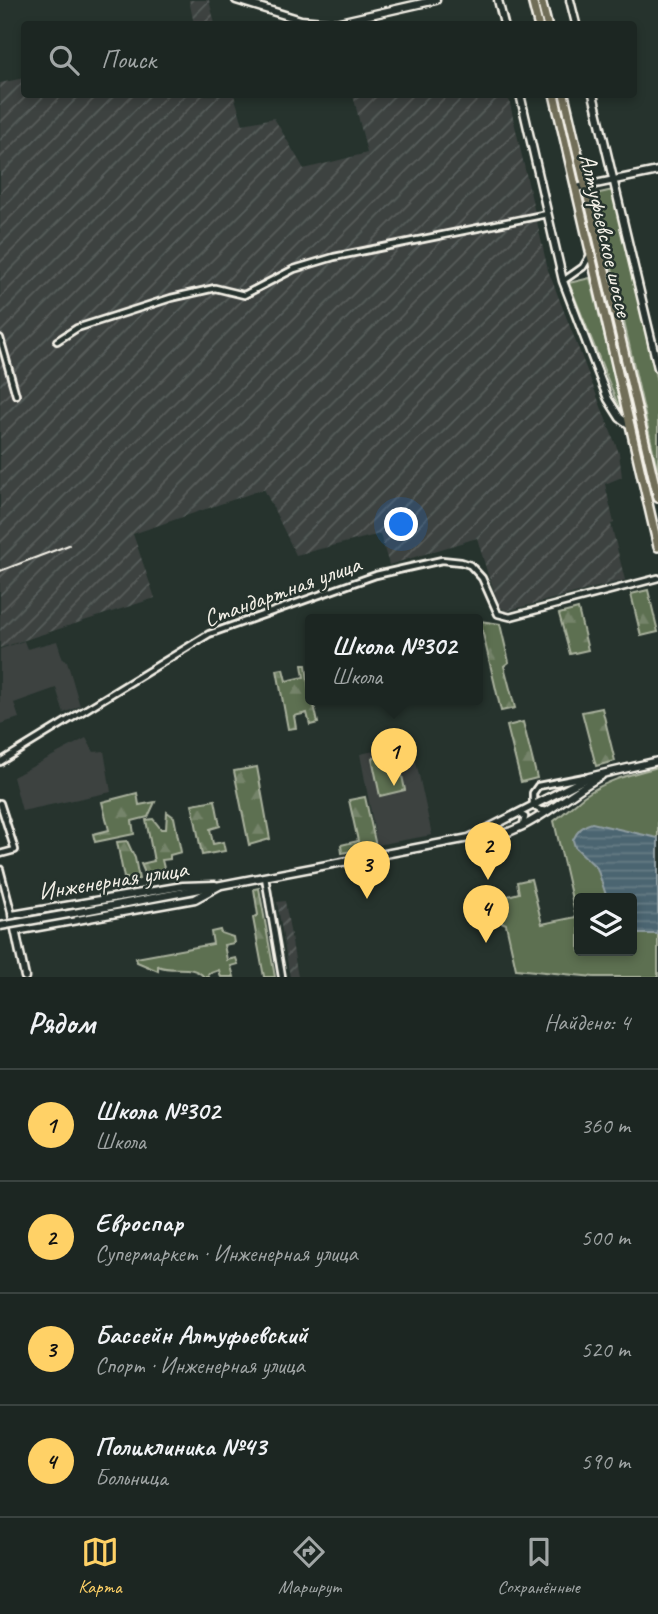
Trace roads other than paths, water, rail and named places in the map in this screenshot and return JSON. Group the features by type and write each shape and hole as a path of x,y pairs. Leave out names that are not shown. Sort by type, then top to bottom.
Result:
{"main road":[{"path":"236,0 312,21"},
{"path":"344,21 436,0"},
{"path":"498,0 503,21"},
{"path":"532,0 537,21"},
{"path":"541,0 546,21"},
{"path":"570,0 575,21"},
{"path":"521,98 563,281 608,399 620,418 630,425"},
{"name":"Алтуфьевское шоссе","path":"555,98 658,547"},
{"name":"Алтуфьевское шоссе","path":"565,98 658,498"},
{"path":"594,98 658,368"},
{"path":"576,188 658,171"},
{"name":"Инженерная улица","path":"469,838 589,776 658,761"},
{"name":"Инженерная улица","path":"16,931 195,899 220,886 265,877 469,838 495,836 523,826 587,784 618,770"},
{"name":"Инженерная улица","path":"12,915 183,886 220,886"},
{"path":"0,926 220,886"},
{"path":"12,915 25,977"}],"street":[{"path":"57,341 77,328 172,298 215,288 244,295 294,269 334,257 547,214"},
{"path":"563,281 583,267 589,260 590,253"},
{"path":"0,338 16,395"},
{"name":"Стандартная улица","path":"0,762 209,634 376,575 442,560 461,562 470,565 482,578 498,614 510,617 658,578"},
{"path":"548,811 533,806 533,793 538,786 589,776"},
{"path":"0,803 15,850 0,854"},
{"path":"518,813 525,817 523,826"},
{"path":"0,869 12,915"},
{"path":"265,877 282,977"}],"water":[{"path":"592,823 658,838 658,934 637,934 637,893 605,893 597,868 575,847 573,840 583,827"}],"railway":[{"path":"0,571 69,545"}],"place":[{"name":"Школа №302","path":"394,786"},
{"name":"Евроспар","path":"488,880"},
{"name":"Бассейн Алтуфьевский","path":"367,899"},
{"name":"Поликлиника №43","path":"486,943"}]}
